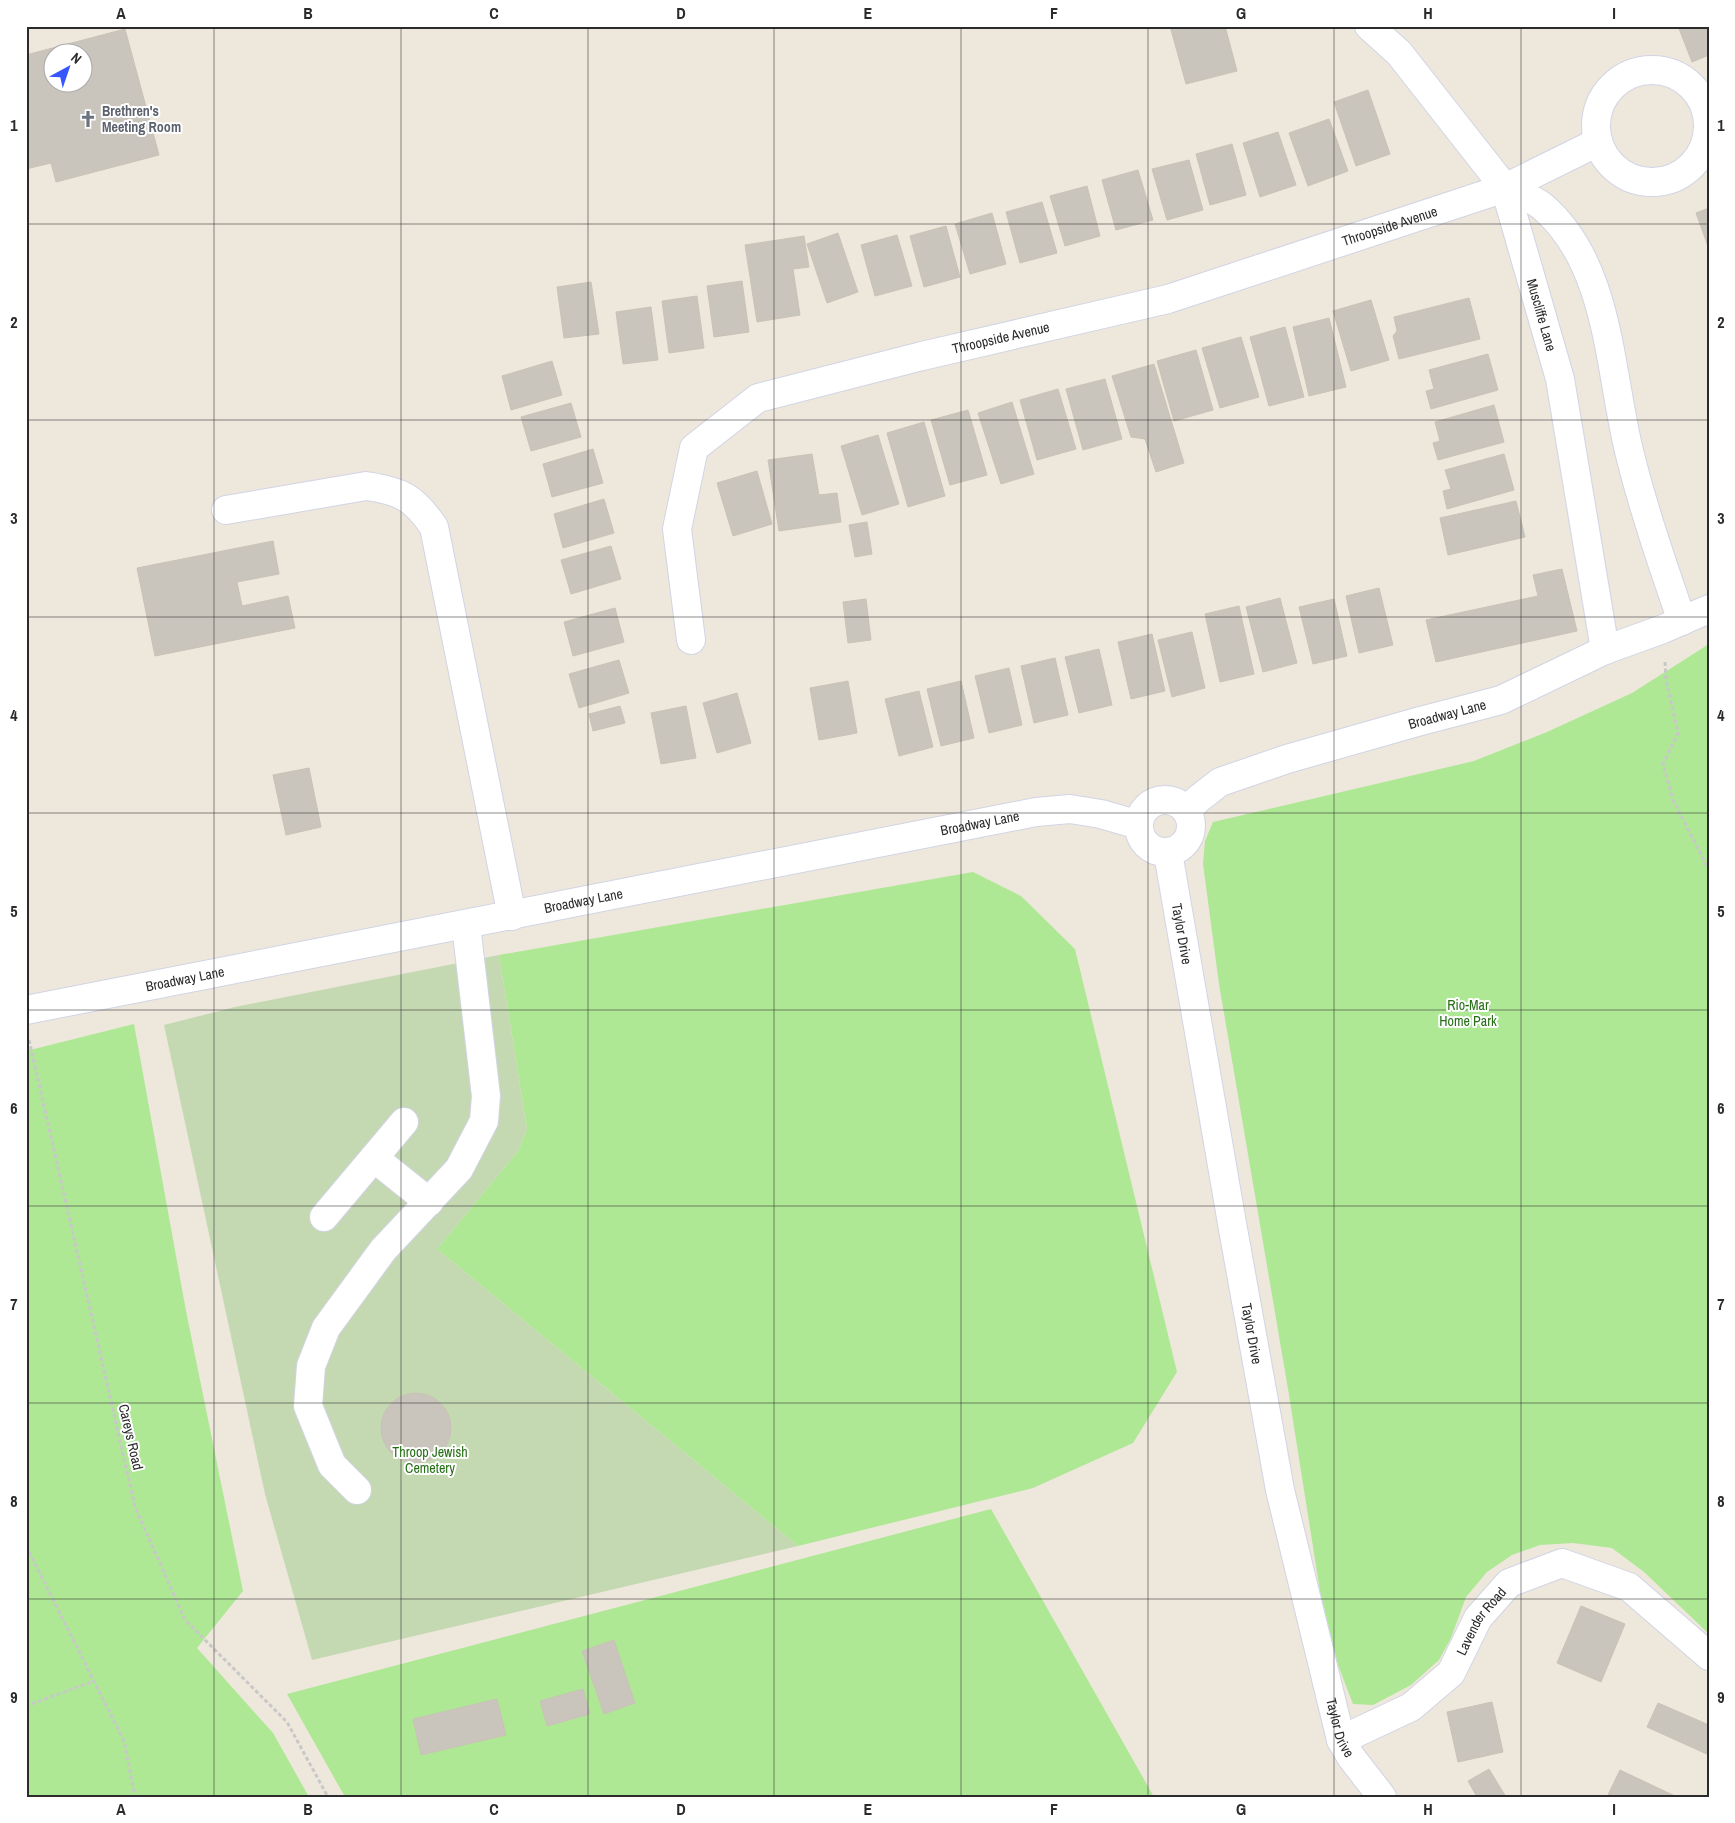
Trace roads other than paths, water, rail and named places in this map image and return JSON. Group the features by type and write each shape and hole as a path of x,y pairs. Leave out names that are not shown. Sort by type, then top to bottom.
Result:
{"street":[{"name":"Muscliffe Lane","path":"1369,26 1399,53 1505,188 1560,378 1606,650"},
{"path":"1657,70 1674,75 1689,85 1701,99 1708,116 1708,135 1702,153 1690,168 1674,178 1656,182 1637,180 1620,172 1607,159 1598,142 1596,124 1600,106 1609,91 1622,79 1639,72 1657,70"},
{"name":"Throopside Avenue","path":"691,640 677,529 694,448 758,398 922,356 1168,299 1505,188 1598,142"},
{"path":"1505,188 1541,205 1566,233 1586,264 1604,322 1629,453 1652,535 1672,625"},
{"path":"226,510 366,486 386,489 401,494 422,509 434,527 512,916"},
{"name":"Broadway Lane","path":"1187,812 1196,800 1220,782 1288,759 1501,700 1606,650 1709,609"},
{"path":"1158,801 1174,802 1187,812 1191,829 1184,845 1168,852 1153,850 1147,845 1142,840 1139,825 1144,810 1158,801"},
{"name":"Broadway Lane","path":"26,1010 1036,812 1070,809 1101,814 1139,825"},
{"name":"Taylor Drive","path":"1168,852 1280,1490 1341,1740 1351,1757 1382,1797"},
{"path":"357,1490 332,1465 308,1406 311,1366 326,1328 383,1250 459,1169 484,1121 486,1096 466,925"},
{"path":"324,1218 404,1122"},
{"path":"374,1158 429,1202"},
{"name":"Lavender Road","path":"1341,1740 1411,1707 1451,1673 1478,1618 1509,1583 1562,1563 1629,1587 1709,1656"}],"place":[{"name":"Brethren's Meeting Room","path":"88,119"}],"park label":[{"name":"Rio-Mar Home Park","path":"1468,1014"},
{"name":"Throop Jewish Cemetery","path":"430,1460"}]}
